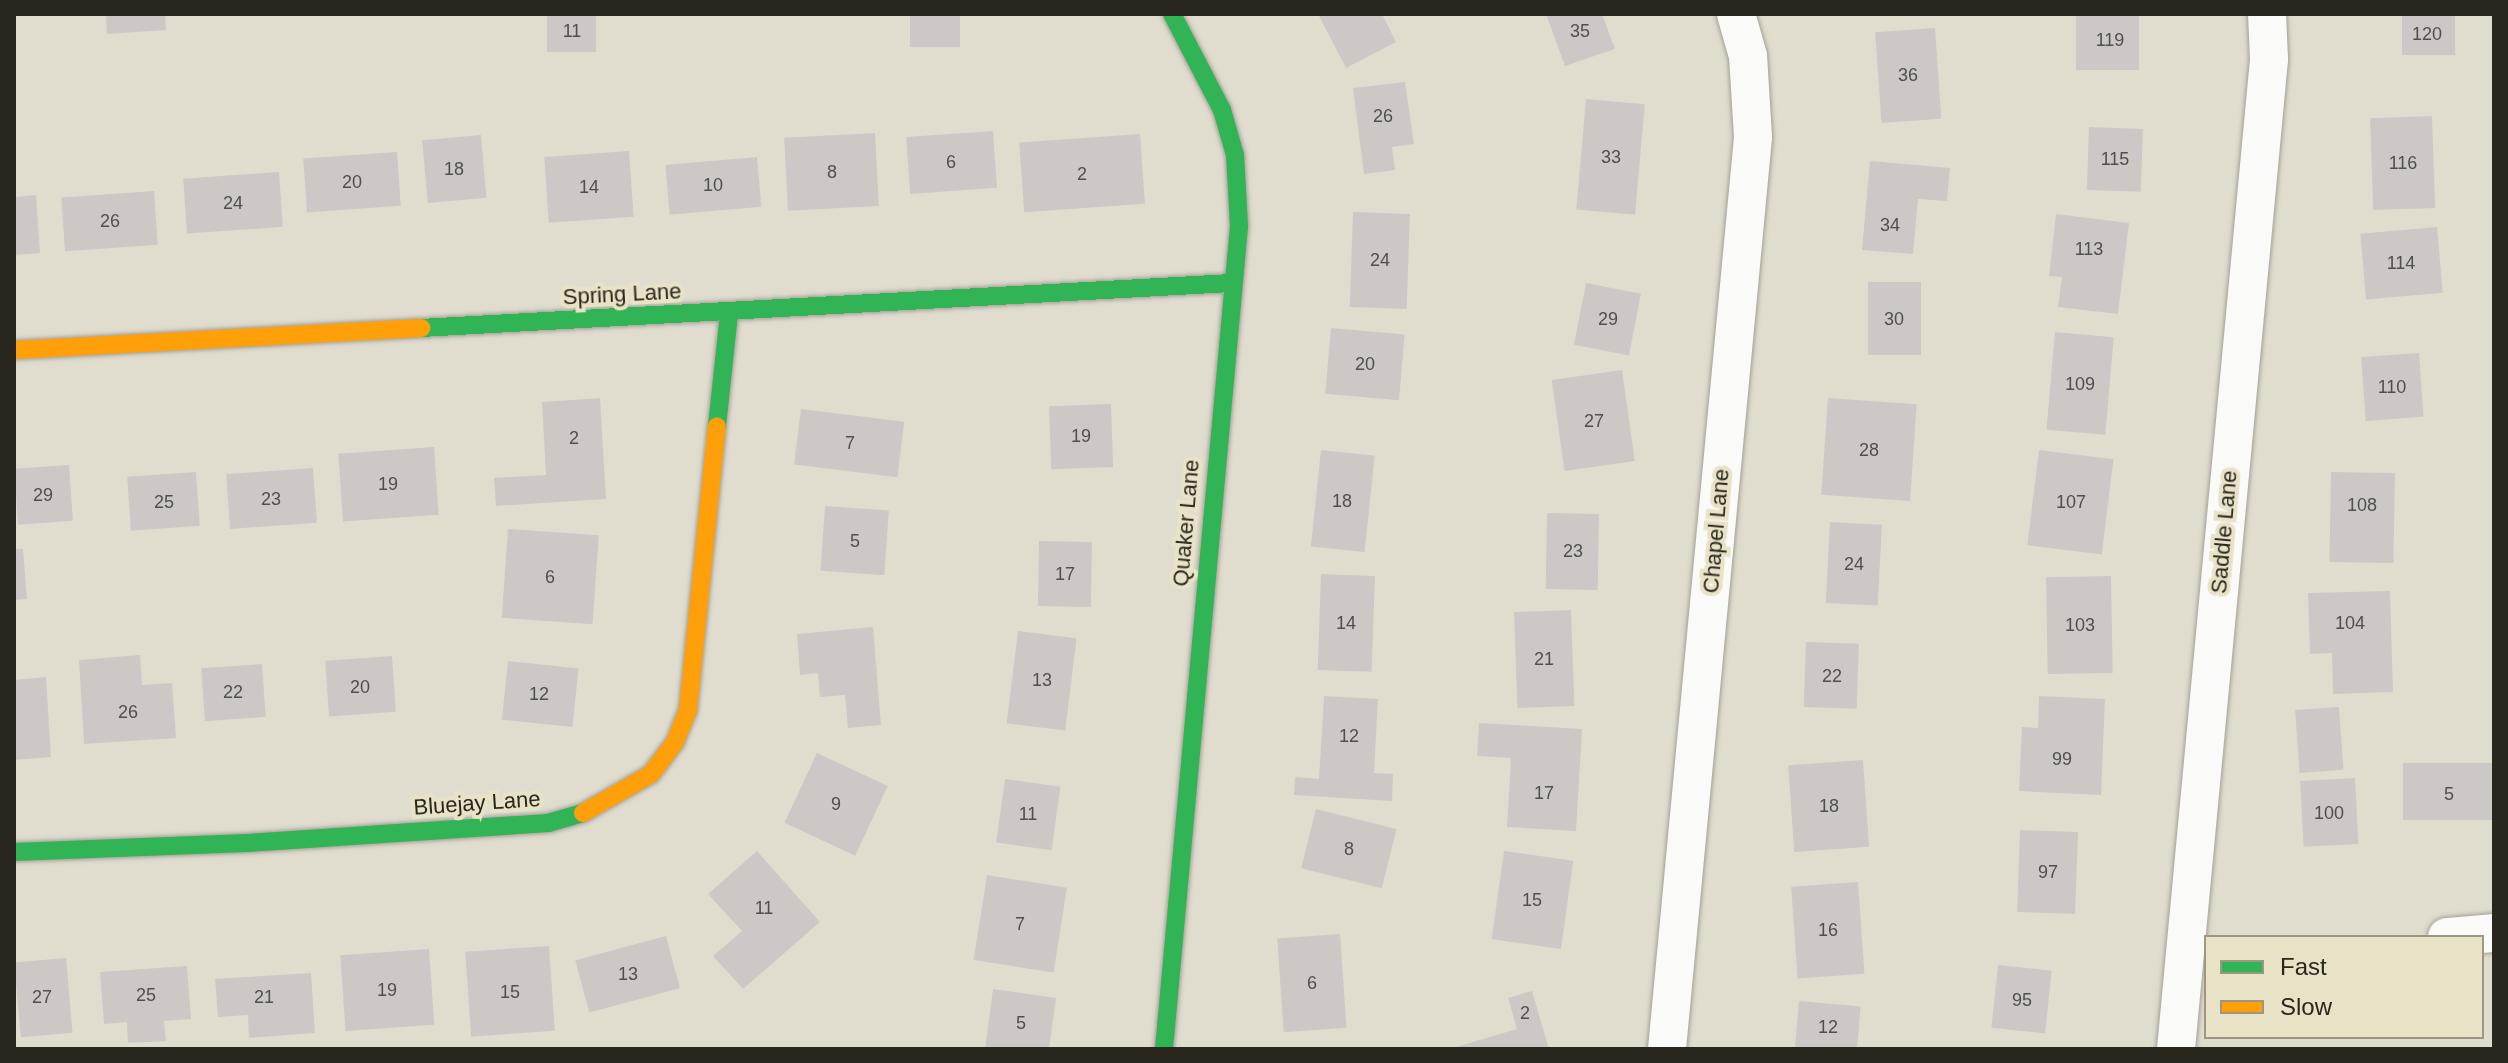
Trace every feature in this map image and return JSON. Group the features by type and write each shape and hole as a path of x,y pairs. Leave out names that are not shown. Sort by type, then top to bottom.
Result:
{"street":[{"name":"Quaker Lane","path":"1164,1049 1239,226 1235,155 1222,110 1172,14"},
{"name":"Chapel Lane","path":"1667,1049 1753,137 1748,56 1736,14"},
{"name":"Saddle Lane","path":"2176,1049 2194,964 2269,59 2267,14"},
{"name":"Spring Lane","path":"14,350 1232,283"},
{"name":"Bluejay Lane","path":"14,852 247,843 548,823 585,812 651,774 675,742 688,710 729,313"},
{"path":"2470,935 2494,933"}],"building":[{"path":"106,14 165,14 166,30 107,34"},
{"path":"547,14 596,14 596,52 547,52"},
{"path":"910,14 960,14 960,47 910,47"},
{"path":"1318,14 1382,14 1396,42 1346,68"},
{"path":"1546,14 1602,14 1615,49 1565,66"},
{"path":"2076,14 2139,14 2139,70 2076,70"},
{"path":"2402,14 2455,14 2455,55 2402,55"},
{"path":"1935,28 1941,119 1881,123 1875,32"},
{"path":"1405,82 1414,144 1392,147 1395,170 1364,174 1353,88"},
{"path":"1586,99 1645,104 1635,215 1576,210"},
{"path":"2432,116 2435,208 2373,210 2370,118"},
{"path":"2089,127 2143,129 2141,192 2087,190"},
{"path":"993,131 997,188 910,194 906,137"},
{"path":"875,133 879,206 788,211 784,138"},
{"path":"1140,134 1145,204 1024,212 1019,142"},
{"path":"481,135 486,198 428,203 422,140"},
{"path":"629,151 634,217 549,223 544,157"},
{"path":"397,152 401,206 307,212 303,159"},
{"path":"757,157 761,207 670,215 665,165"},
{"path":"1870,161 1950,168 1947,201 1918,199 1913,254 1862,250"},
{"path":"279,172 283,227 187,234 183,179"},
{"path":"154,191 158,245 65,251 61,197"},
{"path":"36,195 40,253 14,255 14,197"},
{"path":"1353,212 1410,214 1407,309 1350,307"},
{"path":"2056,214 2129,223 2118,314 2058,307 2062,277 2049,276"},
{"path":"2437,227 2443,293 2366,299 2360,234"},
{"path":"1868,282 1921,282 1921,355 1868,355"},
{"path":"1586,283 1641,294 1629,356 1574,345"},
{"path":"1331,328 1405,334 1399,400 1325,394"},
{"path":"2055,332 2114,337 2105,435 2046,430"},
{"path":"2419,353 2423,417 2366,421 2361,357"},
{"path":"1622,370 1635,461 1564,471 1552,380"},
{"path":"600,398 606,499 496,506 494,478 546,475 542,402"},
{"path":"1828,398 1917,404 1910,501 1821,495"},
{"path":"1111,404 1113,467 1051,469 1049,406"},
{"path":"801,409 904,422 897,477 794,465"},
{"path":"434,447 439,515 343,522 338,454"},
{"path":"1321,450 1375,456 1365,552 1311,546"},
{"path":"2039,450 2113,459 2102,554 2027,545"},
{"path":"69,465 73,521 18,525 14,469"},
{"path":"313,468 317,523 230,529 226,474"},
{"path":"196,472 200,526 131,531 127,477"},
{"path":"2331,472 2395,473 2393,563 2329,562"},
{"path":"825,506 889,510 884,575 820,571"},
{"path":"1547,513 1599,514 1598,590 1546,589"},
{"path":"1830,522 1882,525 1878,606 1826,603"},
{"path":"508,529 599,535 593,624 502,618"},
{"path":"1039,541 1092,542 1091,607 1038,606"},
{"path":"14,549 23,549 27,599 14,600"},
{"path":"1321,574 1375,576 1372,672 1318,670"},
{"path":"2111,576 2113,673 2048,674 2046,577"},
{"path":"2390,591 2393,692 2333,694 2332,653 2310,654 2308,593"},
{"path":"1571,610 1574,706 1517,708 1514,612"},
{"path":"873,627 881,725 848,728 845,695 820,697 818,673 800,675 797,634"},
{"path":"1018,631 1077,638 1065,730 1007,723"},
{"path":"1806,642 1859,644 1857,709 1804,707"},
{"path":"140,655 142,685 172,683 176,738 84,744 79,660"},
{"path":"392,656 396,712 329,717 325,661"},
{"path":"508,661 579,668 572,727 502,720"},
{"path":"262,664 266,717 205,721 201,668"},
{"path":"46,677 51,757 14,760 14,680"},
{"path":"1324,696 1378,699 1374,773 1393,774 1392,801 1294,795 1295,777 1319,779"},
{"path":"2039,696 2105,699 2101,795 2019,791 2022,727 2038,728"},
{"path":"2339,707 2343,770 2300,773 2295,710"},
{"path":"1479,723 1582,729 1576,831 1507,827 1511,758 1477,756"},
{"path":"817,753 888,786 855,856 784,823"},
{"path":"1863,760 1869,847 1794,852 1788,765"},
{"path":"2403,763 2494,763 2494,820 2403,820"},
{"path":"2355,778 2358,844 2304,847 2300,781"},
{"path":"1005,779 1060,787 1052,850 996,842"},
{"path":"1316,809 1397,829 1382,888 1301,868"},
{"path":"2020,830 2078,832 2075,914 2017,912"},
{"path":"757,851 820,922 743,989 713,956 742,931 708,894"},
{"path":"1504,851 1573,861 1561,949 1492,939"},
{"path":"987,875 1067,888 1054,973 974,960"},
{"path":"1858,882 1864,974 1798,978 1791,887"},
{"path":"1340,934 1347,1028 1284,1032 1277,938"},
{"path":"666,936 680,988 589,1012 575,960"},
{"path":"549,946 555,1031 471,1037 465,952"},
{"path":"429,949 434,1025 346,1031 340,955"},
{"path":"66,958 73,1033 21,1037 14,963"},
{"path":"1998,965 2052,971 2045,1033 1991,1028"},
{"path":"187,966 191,1019 164,1021 166,1041 128,1043 127,1022 104,1024 100,972"},
{"path":"311,973 315,1033 249,1038 248,1015 218,1017 215,979"},
{"path":"993,989 1056,998 1049,1049 985,1049"},
{"path":"1532,991 1549,1049 1449,1049 1517,1029 1508,998"},
{"path":"1799,1001 1861,1006 1857,1049 1795,1049"}],"traffic: fast":[{"path":"1164,1049 1239,226 1235,155 1222,110 1172,14"},
{"path":"421,328 1232,283"},
{"path":"717,426 729,313"},
{"path":"14,852 247,843 548,823 583,813"}],"traffic: slow":[{"path":"14,350 421,328"},
{"path":"583,813 651,774 675,742 688,710 717,426"}]}
